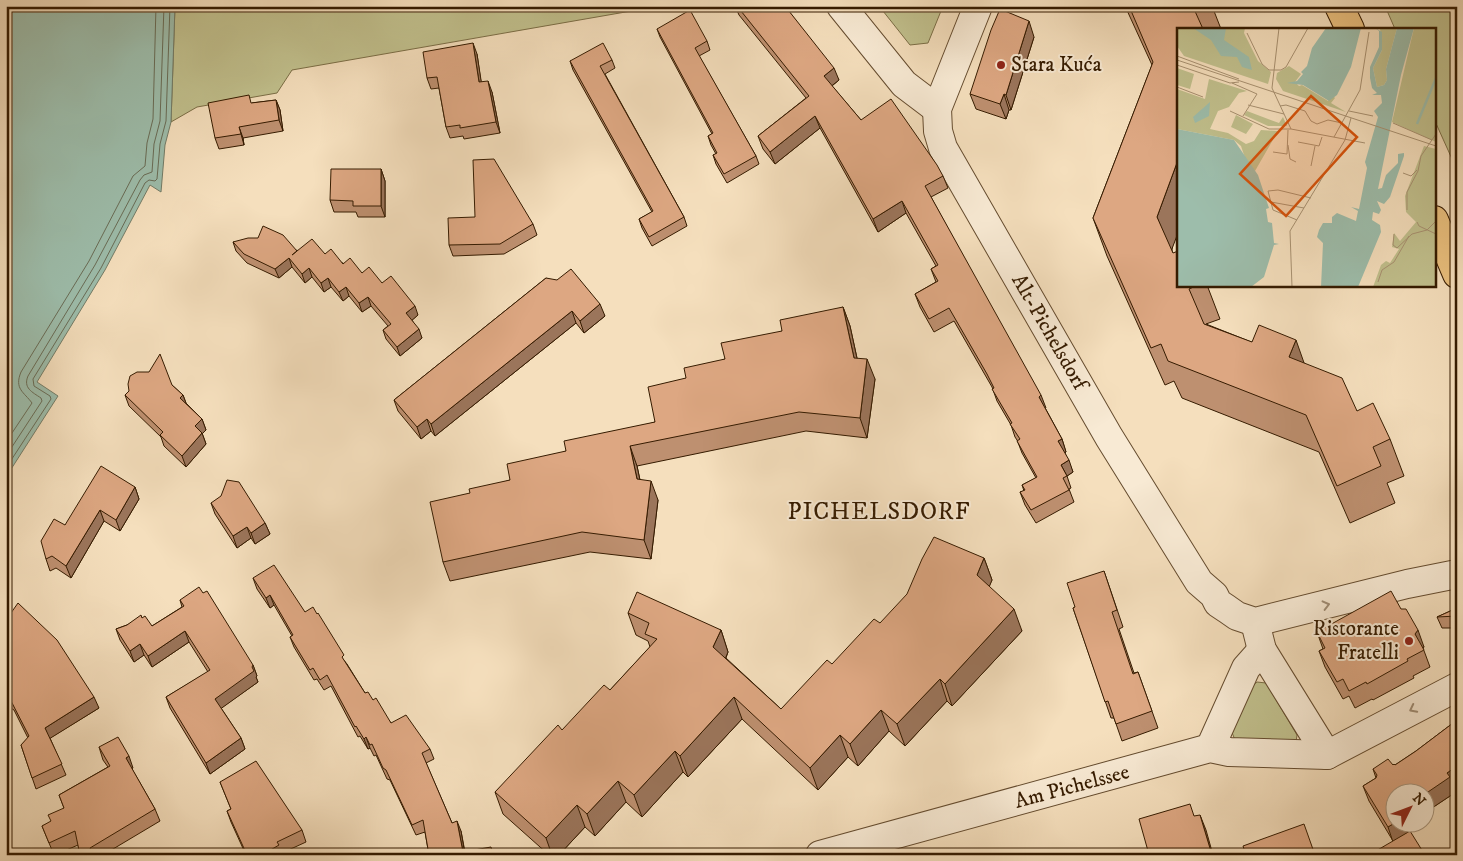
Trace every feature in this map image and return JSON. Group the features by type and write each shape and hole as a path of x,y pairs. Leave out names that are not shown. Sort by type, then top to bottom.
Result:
{"main road":[{"path":"1339,6 1350,28"},
{"path":"1436,225 1457,274"}],"street":[{"path":"841,6 904,84 937,109"},
{"name":"Alt-Pichelsdorf","path":"978,6 937,109 938,131 943,148 1109,437 1199,582 1214,595 1218,603 1237,616 1256,622"},
{"path":"1457,574 1407,584 1256,622 1262,650 1327,754 1457,687"},
{"path":"1210,748 1246,668 1262,650"},
{"name":"Am Pichelssee","path":"820,855 1210,748 1229,752 1327,754"}],"shaded area":[{"path":"175,6 660,6 292,70 277,93 197,107 171,122"},
{"path":"879,6 943,6 928,43 910,45"},
{"path":"1385,6 1457,6 1457,170 1436,123 1436,28 1395,28"},
{"path":"1257,682 1266,683 1297,735 1296,742 1237,745 1231,730 1251,687"}],"water":[{"path":"6,6 175,6 171,122 165,145 161,192 150,185 105,270 37,382 58,396 6,477"}],"building":[{"path":"737,6 785,6 834,68 824,76 861,120 891,99 937,165 943,176 925,186 1041,395 1039,397 1062,439 1058,441 1069,460 1061,465 1067,476 1063,478 1069,490 1031,510 1020,492 1025,490 1022,485 1037,477 1017,441 1020,439 992,389 994,388 987,374 949,308 929,319 915,294 938,281 931,269 938,265 902,201 873,219 815,116 770,152 758,136 809,96"},
{"path":"1129,6 1201,6 1194,9 1203,28 1177,28 1177,163 1157,217 1173,253 1177,251 1177,286 1196,286 1189,289 1204,324 1252,342 1259,325 1296,340 1289,357 1342,378 1357,411 1373,403 1390,439 1373,447 1381,466 1337,486 1306,415 1168,361 1161,344 1151,348 1093,218 1153,62"},
{"path":"1000,9 1029,21 1006,95 1004,94 1000,104 970,94"},
{"path":"690,10 707,41 695,48 756,156 724,174 713,155 717,153 708,136 713,133 657,29"},
{"path":"473,43 479,82 488,81 496,122 460,128 460,125 446,127 437,77 427,78 423,52"},
{"path":"603,43 612,60 600,66 684,217 649,237 639,219 653,211 570,61"},
{"path":"249,95 251,103 276,100 279,120 239,127 241,134 215,138 208,103"},
{"path":"494,159 533,224 500,244 449,245 448,218 475,217 473,160"},
{"path":"331,169 381,169 381,206 353,206 353,201 330,200"},
{"path":"263,226 283,235 297,251 312,239 325,254 331,249 343,264 350,258 362,273 369,267 382,283 391,276 415,306 406,313 419,329 397,347 383,330 391,324 368,297 359,303 346,287 339,292 328,278 321,283 309,268 302,274 289,258 275,269 244,254 233,242 248,238 258,238"},
{"path":"571,269 600,304 580,321 572,311 431,424 427,419 417,427 394,400 546,278 557,280"},
{"path":"843,307 854,358 867,359 860,418 799,412 630,446 637,479 651,481 644,540 582,532 443,562 430,502 470,493 469,489 510,480 507,464 566,451 564,441 655,422 648,387 686,378 684,368 725,359 721,343 782,331 780,320"},
{"path":"160,354 172,385 183,395 180,398 202,419 195,426 202,433 182,456 160,435 163,432 125,395 129,391 130,376 137,372 149,372"},
{"path":"101,466 135,487 116,520 100,510 66,566 52,556 46,559 41,541 54,519 65,525"},
{"path":"227,480 239,482 265,523 251,533 247,527 233,536 211,503 221,496"},
{"path":"934,537 984,558 977,575 1014,609 945,684 940,679 897,724 881,710 850,744 840,735 810,768 734,697 680,756 675,751 634,795 618,781 587,814 577,805 546,838 495,792 558,725 562,730 604,685 610,690 657,639 645,634 649,623 628,613 637,592 721,630 713,647 781,709 827,660 832,664 874,619 880,623 907,594"},
{"path":"274,565 305,612 313,607 318,613 344,655 342,657 365,693 368,692 373,700 376,698 391,723 406,715 430,749 422,753 452,823 457,821 463,852 491,847 493,855 429,855 423,820 412,825 372,744 370,745 366,737 364,739 355,727 327,675 320,680 313,668 310,670 290,637 293,635 270,595 266,598 253,578"},
{"path":"1104,571 1117,610 1112,612 1133,674 1138,672 1152,711 1116,724 1108,701 1105,702 1073,608 1075,607 1067,583"},
{"path":"199,587 203,593 207,591 253,665 254,671 215,699 241,738 206,763 166,697 210,670 185,631 148,656 140,644 130,651 116,629 127,625 141,615 142,618 145,616 152,626 184,606 180,600"},
{"path":"1391,591 1401,609 1406,609 1418,630 1415,634 1424,650 1367,684 1366,682 1349,691 1343,679 1337,682 1319,651 1325,648 1317,632"},
{"path":"18,603 57,640 94,697 45,728 62,764 32,778 21,745 29,736 10,699 6,697 6,620"},
{"path":"1457,608 1457,616 1437,617"},
{"path":"1457,720 1457,766 1447,773 1450,777 1436,787 1436,784 1386,784 1386,824 1363,786 1376,778 1377,775 1373,769 1388,759 1395,765"},
{"path":"118,737 129,756 126,758 155,809 90,848 93,855 80,855 75,831 49,843 42,826 51,821 48,815 64,808 59,795 110,766 99,747"},
{"path":"256,761 302,830 277,842 279,845 262,855 247,855 227,811 231,809 220,782"},
{"path":"1190,804 1194,816 1200,815 1212,855 1143,855 1142,853 1148,851 1139,819"},
{"path":"1304,824 1315,855 1246,855 1243,846"},
{"path":"1405,834 1412,834 1425,855 1369,855"},
{"path":"360,851 360,855 340,855"}],"place":[{"name":"Stara Kuća","path":"1001,65"},
{"name":"Ristorante Fratelli","path":"1409,641"}],"district":[{"name":"PICHELSDORF","path":"879,512"}]}
